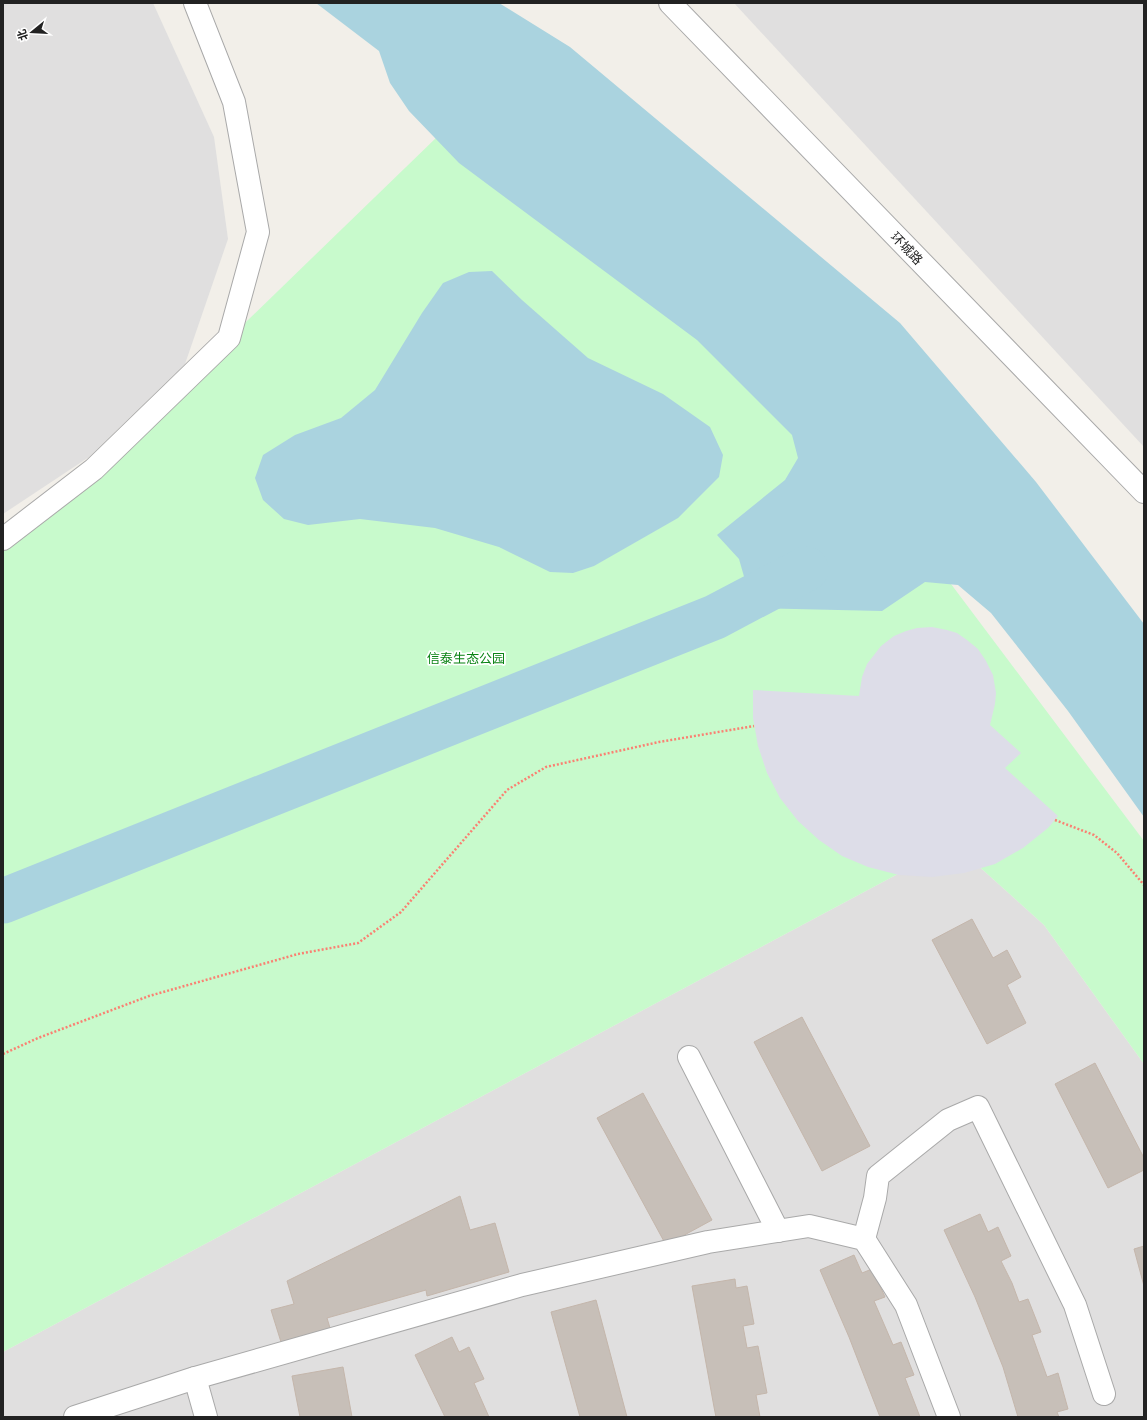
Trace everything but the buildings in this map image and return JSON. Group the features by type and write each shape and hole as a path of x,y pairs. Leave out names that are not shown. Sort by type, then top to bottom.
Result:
{"street":[{"path":"3,539 94,469 229,338 258,232 234,102 195,3"},
{"name":"环城路","path":"670,3 1144,492"},
{"path":"689,1057 778,1231"},
{"path":"864,1239 875,1198 878,1176 948,1120 978,1107 1075,1305 1104,1394"},
{"path":"75,1417 195,1378 522,1285 708,1242 809,1226 864,1239 906,1305 949,1417"},
{"path":"195,1378 206,1417"}],"path":[{"path":"3,1054 38,1038 150,996 298,954 358,943 401,912 507,790 546,767 659,742 754,726"},
{"path":"1055,820 1094,835 1116,853 1144,885"}],"shaded area":[{"path":"3,3 153,3 214,137 228,239 185,364 89,457 3,514"},
{"path":"734,3 1144,3 1144,447"},
{"path":"932,627 957,633 978,649 986,661 993,675 996,693 990,725 1021,753 1005,768 1058,816 1048,828 1023,848 995,864 964,873 932,877 899,875 868,867 842,856 819,840 798,821 780,798 767,773 758,746 753,718 753,690 859,696 862,677 867,664 881,646 894,636 906,631 917,628"},
{"path":"954,844 1044,925 1144,1064 1144,1417 3,1417 3,1352"}],"green space":[{"name":"信泰生态公园","path":"437,137 679,306 951,584 1144,841 1144,1064 1044,925 954,844 3,1352 3,539 94,469"}],"water":[{"path":"316,3 499,3 570,47 900,323 1036,482 1144,624 1144,817 1068,711 991,613 958,585 925,582 882,611 753,608 739,559 717,535 785,480 798,458 792,435 697,340 459,163 409,111 390,83 379,51"},
{"path":"492,271 522,300 588,358 663,394 710,427 723,455 719,477 678,518 594,566 573,573 550,572 499,547 435,528 360,519 308,525 284,519 263,500 255,478 263,455 295,435 341,418 375,390 422,313 443,283 469,272"}],"waterway":[{"path":"3,901 715,617 806,569"}]}
